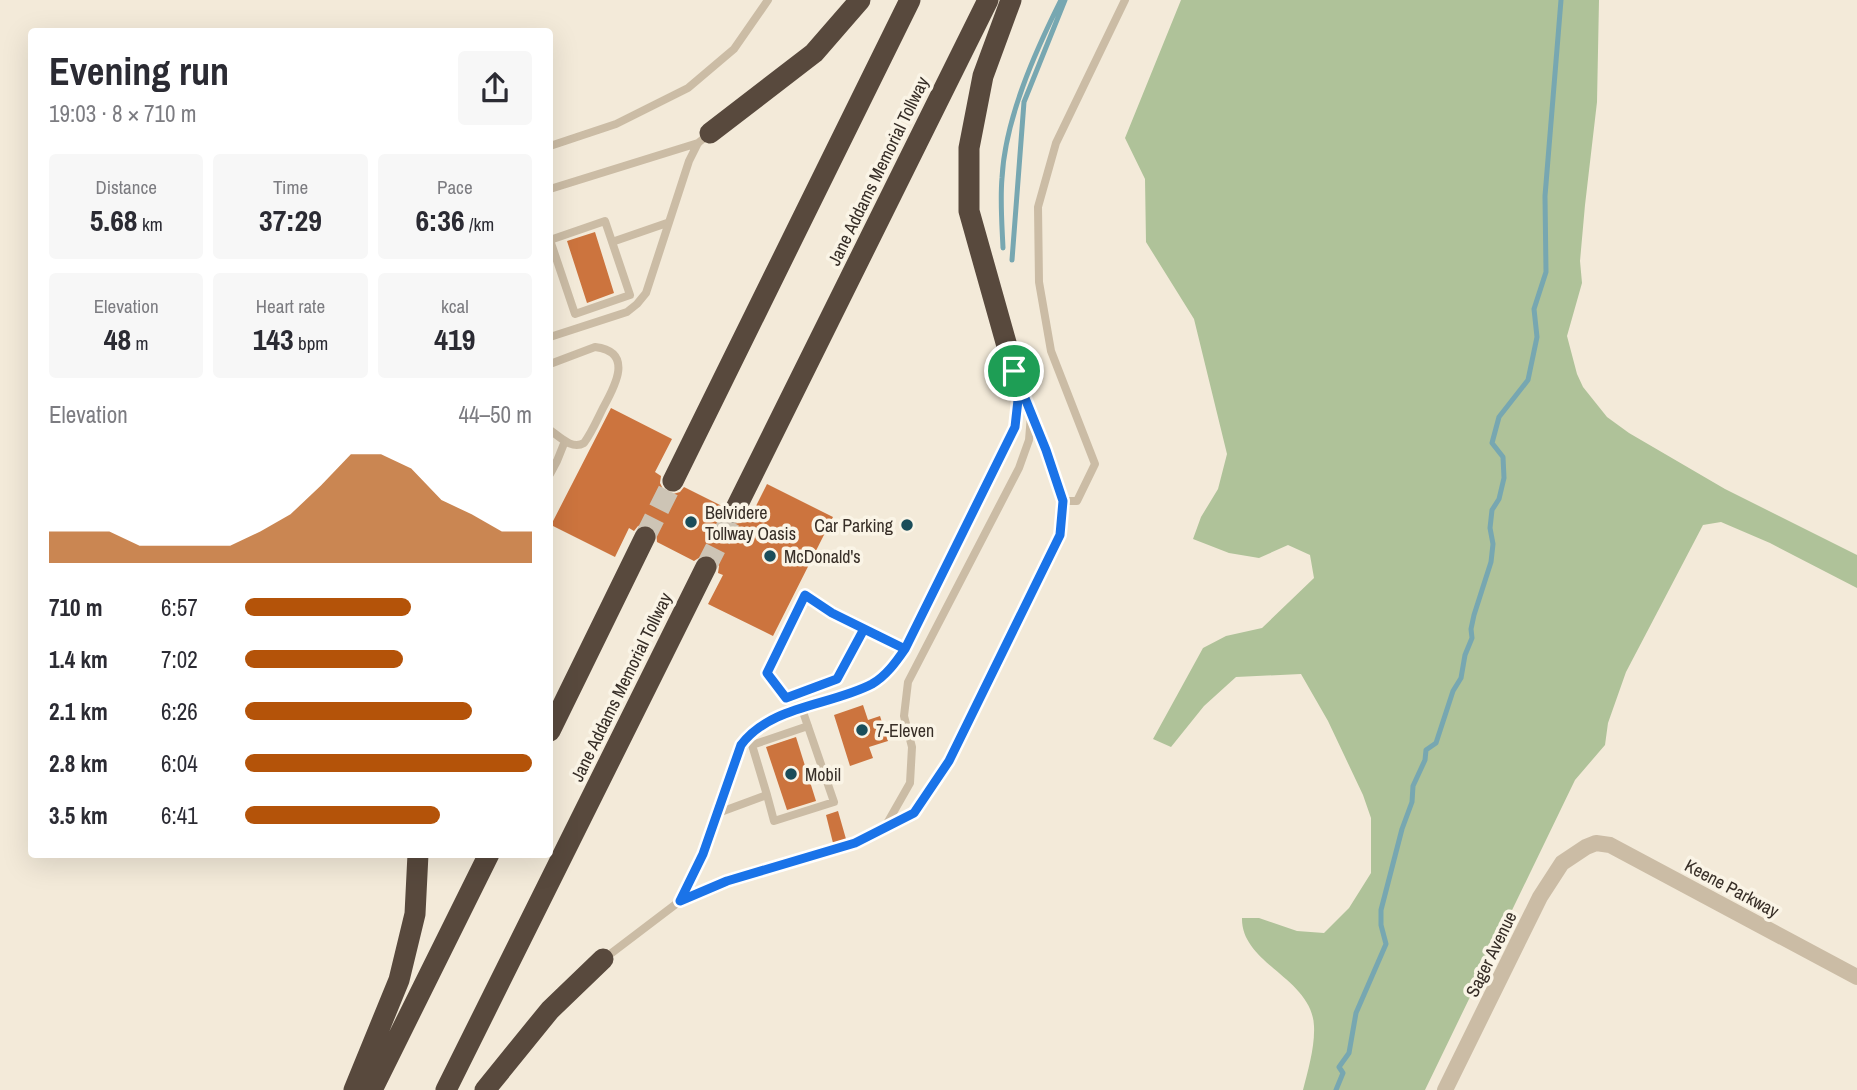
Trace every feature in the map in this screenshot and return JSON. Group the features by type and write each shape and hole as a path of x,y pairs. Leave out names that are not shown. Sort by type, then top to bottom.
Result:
{"highway":[{"path":"704,138 814,53 860,0"},
{"path":"673,481 910,0"},
{"name":"Jane Addams Memorial Tollway","path":"734,512 988,0"},
{"path":"1011,0 983,76 969,148 969,211 1014,371"},
{"path":"553,725 645,537"},
{"name":"Jane Addams Memorial Tollway","path":"446,1090 706,567"},
{"path":"354,1090 400,980 415,914 418,858"},
{"path":"372,1090 487,858"},
{"path":"485,1090 550,1010 603,960"}],"street":[{"name":"Keene Parkway","path":"1586,846 1597,843 1610,845 1857,977"},
{"name":"Sager Avenue","path":"1446,1090 1540,897 1562,863 1586,846"}],"lane":[{"path":"553,145 616,124 688,88 734,49 768,0"},
{"path":"1063,501 1077,500 1094,464 1051,351 1039,282 1038,207 1056,143 1125,0"},
{"path":"553,188 704,138"},
{"path":"553,336 626,312 646,293 689,161 704,138"},
{"path":"553,239 605,221 630,295 575,314"},
{"path":"612,242 667,223"},
{"path":"553,249 580,328"},
{"path":"553,363 595,347 608,351 619,363 620,370 589,436 579,446 553,432"},
{"path":"603,960 680,901 727,881 855,843 914,813 949,761 1060,535 1063,501 1014,371"},
{"path":"680,901 703,854 741,745 747,737 770,720 872,684 892,667 905,649 1015,427 1018,400 1014,371"},
{"path":"885,827 910,783 912,747 904,716 908,682 1019,468 1029,440 1031,412"},
{"path":"553,469 565,440"},
{"path":"864,629 837,679 786,698 767,673 805,595 832,613 905,649"},
{"path":"802,709 808,726 834,802 774,821 752,745 808,726"},
{"path":"718,813 767,795"}],"green space":[{"path":"1181,0 1599,0 1597,102 1580,261 1582,283 1567,336 1583,387 1607,417 1629,433 1725,489 1857,555 1857,588 1770,543 1721,522 1703,525 1626,672 1608,723 1605,745 1575,780 1425,1090 1303,1090 1313,1042 1314,1026 1310,1009 1302,995 1253,948 1245,934 1242,918 1259,918 1297,931 1324,933 1349,908 1371,873 1371,818 1363,795 1328,721 1301,674 1236,677 1204,706 1171,747 1153,739 1203,648 1226,636 1262,628 1314,578 1310,555 1288,545 1259,558 1229,553 1193,539 1201,517 1218,489 1227,454 1194,319 1146,242 1145,179 1125,138"}],"building":[{"path":"595,232 614,293 587,303 567,241"},
{"name":"Belvidere Tollway Oasis","path":"611,408 672,439 655,472 661,476 663,489 673,494 684,487 722,506 723,519 729,524 741,523 746,518 749,520 767,484 833,517 773,636 708,604 723,575 718,573 719,566 712,556 705,554 694,561 657,542 656,530 645,524 634,531 629,528 615,557 553,526 553,521"},
{"name":"7-Eleven","path":"863,705 868,720 880,716 888,741 869,747 873,758 850,766 834,715"},
{"name":"Mobil","path":"796,737 816,801 787,810 766,747"},
{"name":"Mobil","path":"838,811 846,839 833,843 826,815"}],"waterway":[{"path":"1003,248 1001,187 1009,133 1023,86 1061,0"},
{"path":"1012,260 1024,102 1065,0"},
{"path":"1336,1090 1343,1073 1339,1067 1349,1053 1356,1013 1386,944 1381,925 1381,910 1402,829 1412,802 1413,786 1425,760 1426,750 1436,743 1453,691 1461,678 1465,655 1472,638 1474,615 1491,562 1492,510 1499,499 1504,478 1503,457 1492,443 1499,417 1528,380 1537,337 1534,309 1546,272 1545,196 1561,0"}],"tunnel":[{"path":"645,537 673,481"},
{"path":"706,567 734,512"}],"place":[{"name":"Belvidere Tollway Oasis","path":"691,522"},
{"name":"Car Parking","path":"907,525"},
{"name":"McDonald's","path":"770,556"},
{"name":"7-Eleven","path":"862,730"},
{"name":"Mobil","path":"791,774"}],"route":[{"path":"1014,371 1018,400 1015,427 905,649 864,629 837,679 786,698 767,673 805,595 832,613 905,649 892,667 872,684 770,720 747,737 741,745 703,854 680,901 727,881 855,843 914,813 949,761 1060,535 1063,501 1014,371"}]}
